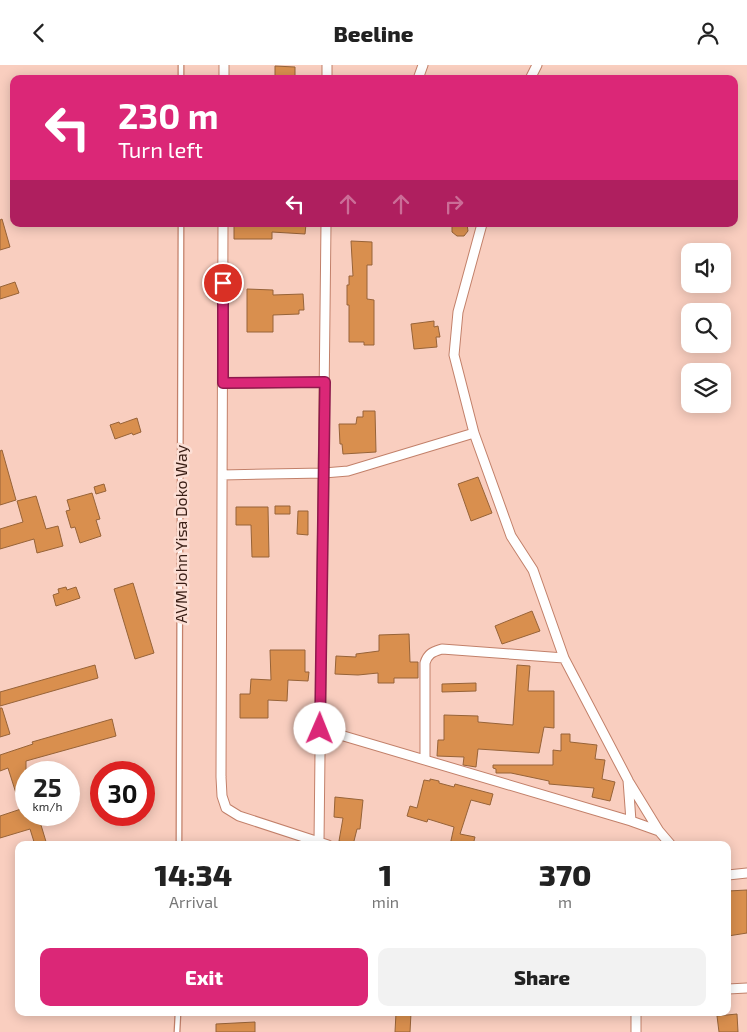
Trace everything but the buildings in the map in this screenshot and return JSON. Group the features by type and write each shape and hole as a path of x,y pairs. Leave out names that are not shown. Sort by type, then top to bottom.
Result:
{"street":[{"path":"224,227 220,777 222,796 226,808 239,816 317,841"},
{"path":"323,841 320,729 326,227"},
{"path":"481,227 458,312 454,355 474,433 512,536 533,570 564,659 628,780 659,831 668,841"},
{"path":"223,383 325,382"},
{"path":"222,475 348,471 474,433"},
{"path":"425,760 425,663 427,656 432,652 442,649 564,659"},
{"path":"320,729 631,821 659,831"},
{"path":"628,780 631,821"},
{"path":"731,875 747,873"},
{"path":"731,989 747,988"},
{"path":"636,1016 636,1032"}],"lane":[{"name":"AVM John Yisa Doko Way","path":"179,841 181,227"},
{"path":"177,1032 178,1016"}],"route":[{"path":"223,283 223,383 325,382 320,729"}]}
